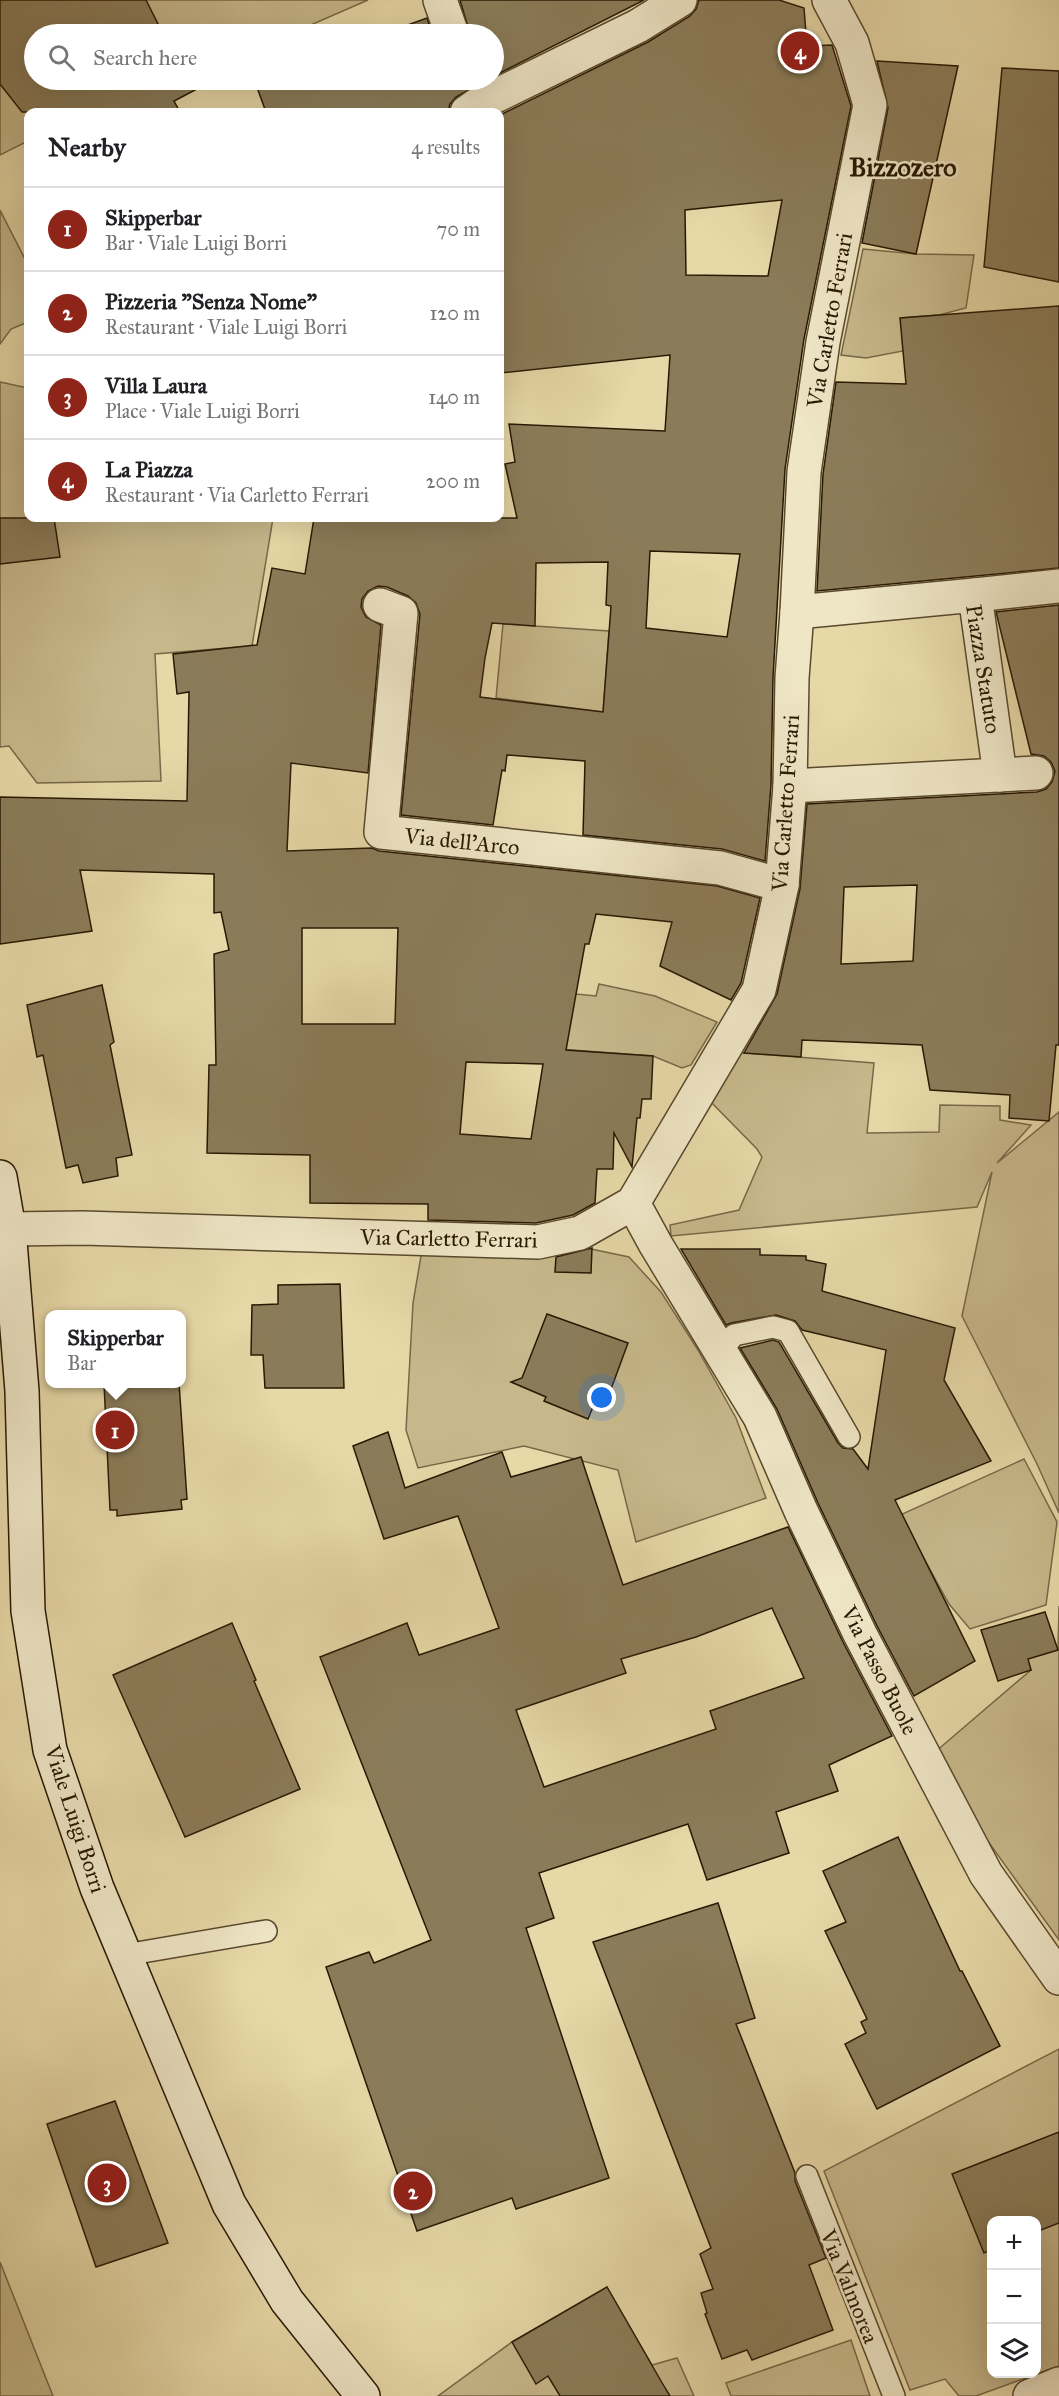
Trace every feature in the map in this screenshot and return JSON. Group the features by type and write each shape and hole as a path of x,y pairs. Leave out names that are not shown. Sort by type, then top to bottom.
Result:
{"street":[{"path":"440,0 448,24"},
{"path":"504,85 638,26 680,0"},
{"name":"Via Carletto Ferrari","path":"9,1229 83,1228 538,1242 580,1233 633,1203 759,990 782,885 790,786 792,678 804,472 818,378 870,105 852,43 829,0"},
{"path":"471,99 492,90"},
{"path":"975,595 1059,586"},
{"name":"Piazza Statuto","path":"797,612 975,595 1000,775"},
{"name":"Via dell'Arco","path":"380,605 401,613 381,832 720,868 782,885"},
{"path":"790,786 1036,773"},
{"name":"Viale Luigi Borri","path":"0,1177 9,1229 22,1391 28,1611 50,1750 97,1888 229,2204 286,2301 363,2396"},
{"name":"Via Passo Buole","path":"633,1203 760,1418 860,1634 986,1874 1059,1978"},
{"path":"1030,2396 1059,2384"}],"lane":[{"path":"720,1352 734,1335 773,1327 788,1331 849,1437"},
{"path":"125,1955 266,1931"},
{"name":"Via Valmorea","path":"807,2176 894,2396"}],"shaded area":[{"path":"107,0 368,0 313,24 158,24 148,5"},
{"path":"0,84 10,96 24,88 24,90 44,90 56,108 24,108 24,143 0,155"},
{"path":"0,210 24,257 24,324 11,329 0,344"},
{"path":"863,249 916,254 974,255 966,308 939,315 901,318 903,351 866,358 841,355"},
{"path":"0,382 24,387 24,522 272,522 252,646 155,654 161,781 37,783 9,746 0,747"},
{"path":"503,624 609,631 603,712 496,698"},
{"path":"599,984 655,996 717,1022 691,1065 682,1068 653,1056 545,1048 576,994 596,996"},
{"path":"735,1052 874,1063 867,1133 939,1132 940,1105 1000,1106 1000,1120 1031,1125 997,1163 1059,1112 1059,1513 1037,1464 962,1316 992,1172 977,1207 671,1236 670,1225 739,1210 762,1157 710,1101"},
{"path":"591,1249 629,1257 661,1292 698,1350 736,1418 766,1498 636,1542 618,1470 524,1446 418,1468 406,1430 413,1303 422,1250 513,1256"},
{"path":"1024,1459 1057,1522 1046,1605 970,1629 949,1604 900,1515"},
{"path":"1059,1606 1059,1940 928,1758 1031,1670 1027,1659 1058,1650"},
{"path":"1059,2049 1059,2366 1041,2373 1041,2216 987,2216 987,2378 1026,2378 976,2396 959,2396 945,2379 910,2390 824,2171"},
{"path":"0,2262 53,2396 0,2396"},
{"path":"607,2287 652,2365 677,2358 694,2396 438,2396 512,2342"},
{"path":"851,2340 870,2396 731,2396 726,2383"}],"building":[{"path":"0,0 146,0 158,24 24,24 24,90 195,90 174,101 178,108 24,108 22,112 0,84"},
{"path":"460,0 644,0 504,71 504,24 467,24"},
{"path":"699,0 779,0 804,8 807,46 832,45 851,106 804,339 785,469 773,678 771,785 765,861 722,849 583,835 585,761 507,755 505,771 502,770 493,825 401,815 420,614 416,603 408,596 387,587 378,586 368,591 362,599 361,607 366,617 381,625 368,773 291,763 287,851 372,848 379,851 717,886 760,898 741,983 731,1000 660,966 672,922 596,914 589,944 585,944 566,1050 653,1056 651,1099 642,1099 640,1118 637,1118 632,1167 614,1133 613,1169 597,1169 595,1203 573,1215 536,1223 428,1220 428,1204 310,1203 310,1155 207,1153 209,1065 216,1065 214,954 229,950 221,912 214,913 214,874 80,870 92,931 0,944 0,797 187,801 189,692 177,694 173,654 257,645 272,568 305,574 313,522 504,522 504,518 517,518 505,464 515,462 509,424 665,431 670,355 504,373 504,113 648,42 690,16","holes":["782,200 768,276 686,275 685,210","650,551 740,554 727,637 646,628","608,562 606,605 611,606 603,712 480,697 492,623 535,626 536,563","302,928 398,928 395,1024 302,1024","466,1062 543,1064 531,1139 460,1134"]},
{"path":"427,18 429,24 410,24"},
{"path":"877,61 958,66 916,254 862,243 888,108"},
{"path":"1002,68 1059,71 1059,282 984,267"},
{"path":"258,90 468,90 456,97 449,108 265,108"},
{"path":"1059,306 1059,568 817,591 823,474 836,382 906,384 900,318"},
{"path":"0,518 24,518 24,522 55,522 60,557 0,564"},
{"path":"1059,605 1059,1045 1056,1045 1049,1121 1009,1118 1010,1095 930,1090 922,1045 802,1040 801,1057 744,1053 777,994 800,889 807,804 1037,792 1046,789 1052,782 1055,771 1051,762 1044,756 1031,754 996,612","holes":["917,885 913,961 841,964 844,887"]},
{"path":"102,985 114,1042 110,1045 132,1155 116,1158 118,1176 83,1183 78,1165 66,1168 43,1055 37,1057 27,1005"},
{"path":"592,1248 591,1273 555,1272 556,1257"},
{"path":"681,1249 760,1249 760,1255 806,1256 806,1260 826,1264 822,1291 955,1328 944,1380 991,1461 895,1500 975,1661 914,1696 877,1626 818,1503 777,1409 740,1348 773,1340 779,1342 838,1443 843,1448 853,1449 868,1469 886,1350 802,1330 795,1321 776,1315 726,1325"},
{"path":"340,1284 344,1388 265,1388 263,1355 251,1355 252,1305 278,1304 278,1285"},
{"path":"547,1314 628,1343 607,1400 597,1397 588,1419 544,1401 546,1397 511,1382 522,1378"},
{"path":"104,1388 179,1388 187,1499 181,1500 182,1509 117,1516 117,1510 110,1510"},
{"path":"388,1432 405,1488 502,1452 511,1477 581,1457 623,1585 788,1527 843,1642 892,1736 829,1765 838,1791 776,1812 789,1853 707,1880 688,1824 539,1873 554,1918 526,1928 609,2178 516,2209 512,2198 417,2231 326,1967 369,1952 374,1963 431,1940 320,1657 407,1623 419,1655 499,1628 458,1516 384,1539 353,1446","holes":["772,1608 804,1678 710,1711 716,1729 544,1787 516,1710 626,1673 621,1659 696,1637"]},
{"path":"1045,1612 1058,1650 1028,1659 1031,1670 998,1681 981,1630"},
{"path":"232,1623 300,1789 185,1837 113,1675"},
{"path":"898,1837 960,1971 1000,2046 877,2109 845,2044 866,2033 861,2022 867,2019 825,1931 846,1922 823,1871"},
{"path":"718,1903 755,2018 736,2024 826,2258 809,2265 833,2330 752,2360 747,2350 722,2359 705,2314 707,2313 701,2293 713,2289 700,2254 711,2248 593,1942"},
{"path":"115,2101 168,2243 96,2267 47,2124"},
{"path":"1059,2132 1059,2223 1041,2230 1041,2216 987,2216 987,2252 984,2253 952,2174"},
{"path":"607,2287 670,2396 560,2396 548,2376 536,2384 512,2342"}],"place":[{"name":"La Piazza","path":"800,51"},
{"name":"Skipperbar","path":"115,1430"},
{"name":"Villa Laura","path":"107,2183"},
{"name":"Pizzeria \"Senza Nome\"","path":"413,2191"}],"district":[{"name":"Bizzozero","path":"903,167"}]}
